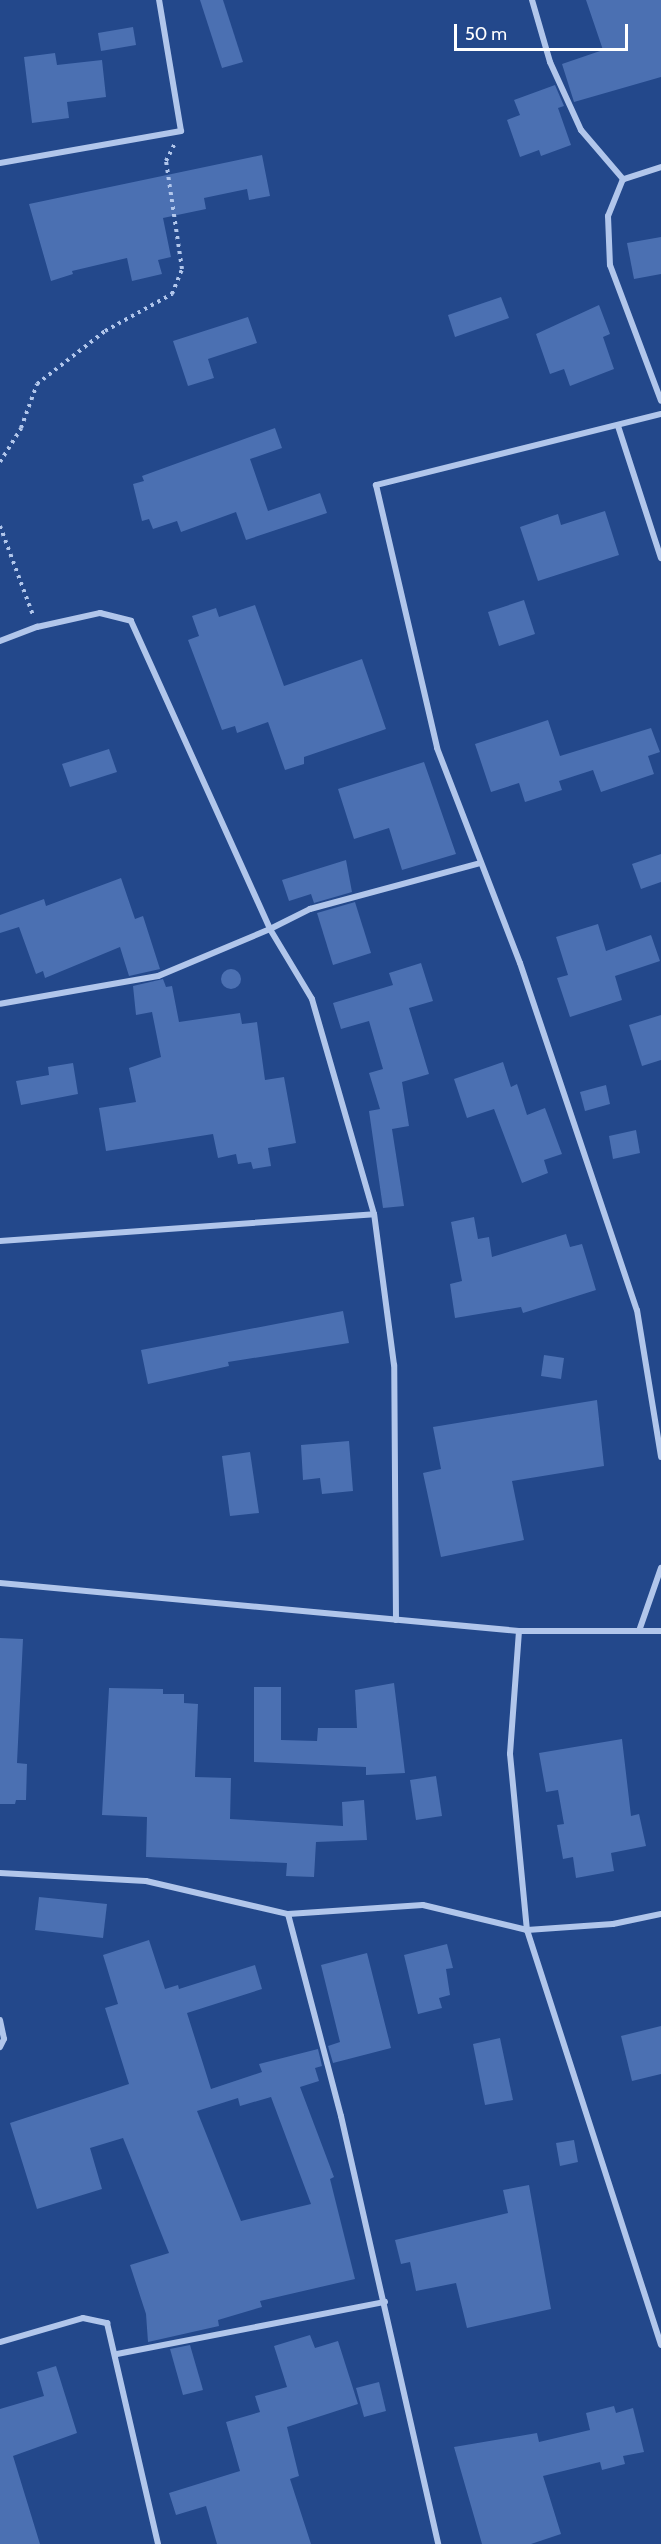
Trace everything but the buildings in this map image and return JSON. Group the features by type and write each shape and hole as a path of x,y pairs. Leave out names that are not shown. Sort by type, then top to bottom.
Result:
{"street":[{"path":"0,163 181,131 159,0"},
{"path":"532,0 550,62 581,130 623,179"},
{"path":"623,179 661,167"},
{"path":"623,179 608,216 610,265 661,401"},
{"path":"661,414 376,485 437,748 520,963 637,1310 661,1457"},
{"path":"618,426 661,558"},
{"path":"0,641 37,627 100,613 131,621 270,929 312,999 374,1214 394,1365 396,1620"},
{"path":"0,1004 158,976 270,929 310,909 480,863"},
{"path":"0,1241 374,1214"},
{"path":"639,1631 661,1568"},
{"path":"0,1583 519,1631 661,1631"},
{"path":"519,1631 510,1754 528,1930 661,2346"},
{"path":"0,1874 146,1881 225,1896 288,1914 423,1905 528,1930 613,1924 661,1914"},
{"path":"288,1914 385,2302 438,2544"},
{"path":"0,2020 4,2039 0,2047"},
{"path":"117,2354 385,2302"},
{"path":"0,2342 83,2318 107,2323 117,2354 158,2544"}],"path":[{"path":"0,462 21,428 37,384 105,331 172,294 182,270 166,160 181,131"},
{"path":"0,526 37,627"}]}
